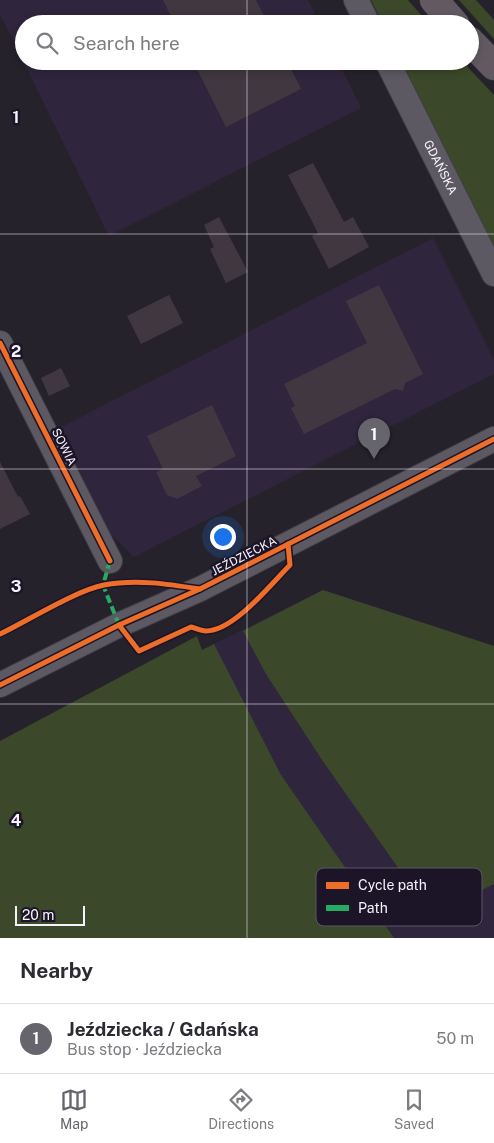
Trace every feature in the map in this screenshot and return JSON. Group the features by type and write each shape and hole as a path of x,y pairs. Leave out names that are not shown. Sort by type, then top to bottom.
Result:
{"main road":[{"path":"434,0 447,15"},
{"path":"479,50 494,66"}],"street":[{"path":"356,0 364,15"},
{"name":"GDAŃSKA","path":"392,70 494,274"},
{"name":"SOWIA","path":"0,343 110,561"},
{"name":"JEŹDZIECKA","path":"0,685 119,625 200,589 494,439"}],"shaded area":[{"path":"0,0 308,0 316,15 15,15 15,45 0,14"},
{"path":"27,70 342,70 361,108 109,236"},
{"path":"433,238 494,360 494,374 134,557 108,531 59,428"},
{"path":"323,590 494,646 494,938 338,938 332,926 482,926 482,868 316,868 316,891 202,650"}],"green space":[{"path":"371,0 408,0 421,15 378,15"},
{"path":"459,0 476,0 494,20 494,39 479,22 479,15 472,15"},
{"path":"405,70 470,70 494,95 494,249"},
{"path":"323,590 494,646 494,884 482,890 482,868 398,868 324,763 266,674 243,631"},
{"path":"197,636 202,650 214,644 281,775 345,868 316,868 316,926 386,926 394,938 0,938 0,741"}],"building":[{"path":"163,0 256,0 264,15 170,15"},
{"path":"198,70 292,70 301,89 226,127"},
{"path":"313,163 344,222 353,217 369,247 329,269 312,236 318,233 288,175"},
{"path":"219,217 248,272 226,283 210,249 214,247 204,225"},
{"path":"379,285 423,374 405,383 403,391 395,389 304,434 291,408 295,406 284,384 367,343 346,301"},
{"path":"169,295 183,323 141,344 127,316"},
{"path":"61,368 70,386 49,396 41,378"},
{"path":"212,405 236,456 196,476 202,486 177,499 167,495 156,472 163,469 147,436"},
{"path":"0,462 18,497 20,496 30,514 0,529"}],"marked path":[{"path":"110,561 103,585 119,625"}],"cycle path":[{"path":"0,343 110,561"},
{"path":"0,685 119,625 200,589 494,439"},
{"path":"119,625 139,651 191,627 204,631 217,629 240,615 290,565 288,544"},
{"path":"0,634 66,599 104,585 140,582 200,589"}],"place":[{"name":"Jeździecka / Gdańska","path":"374,459"}]}
